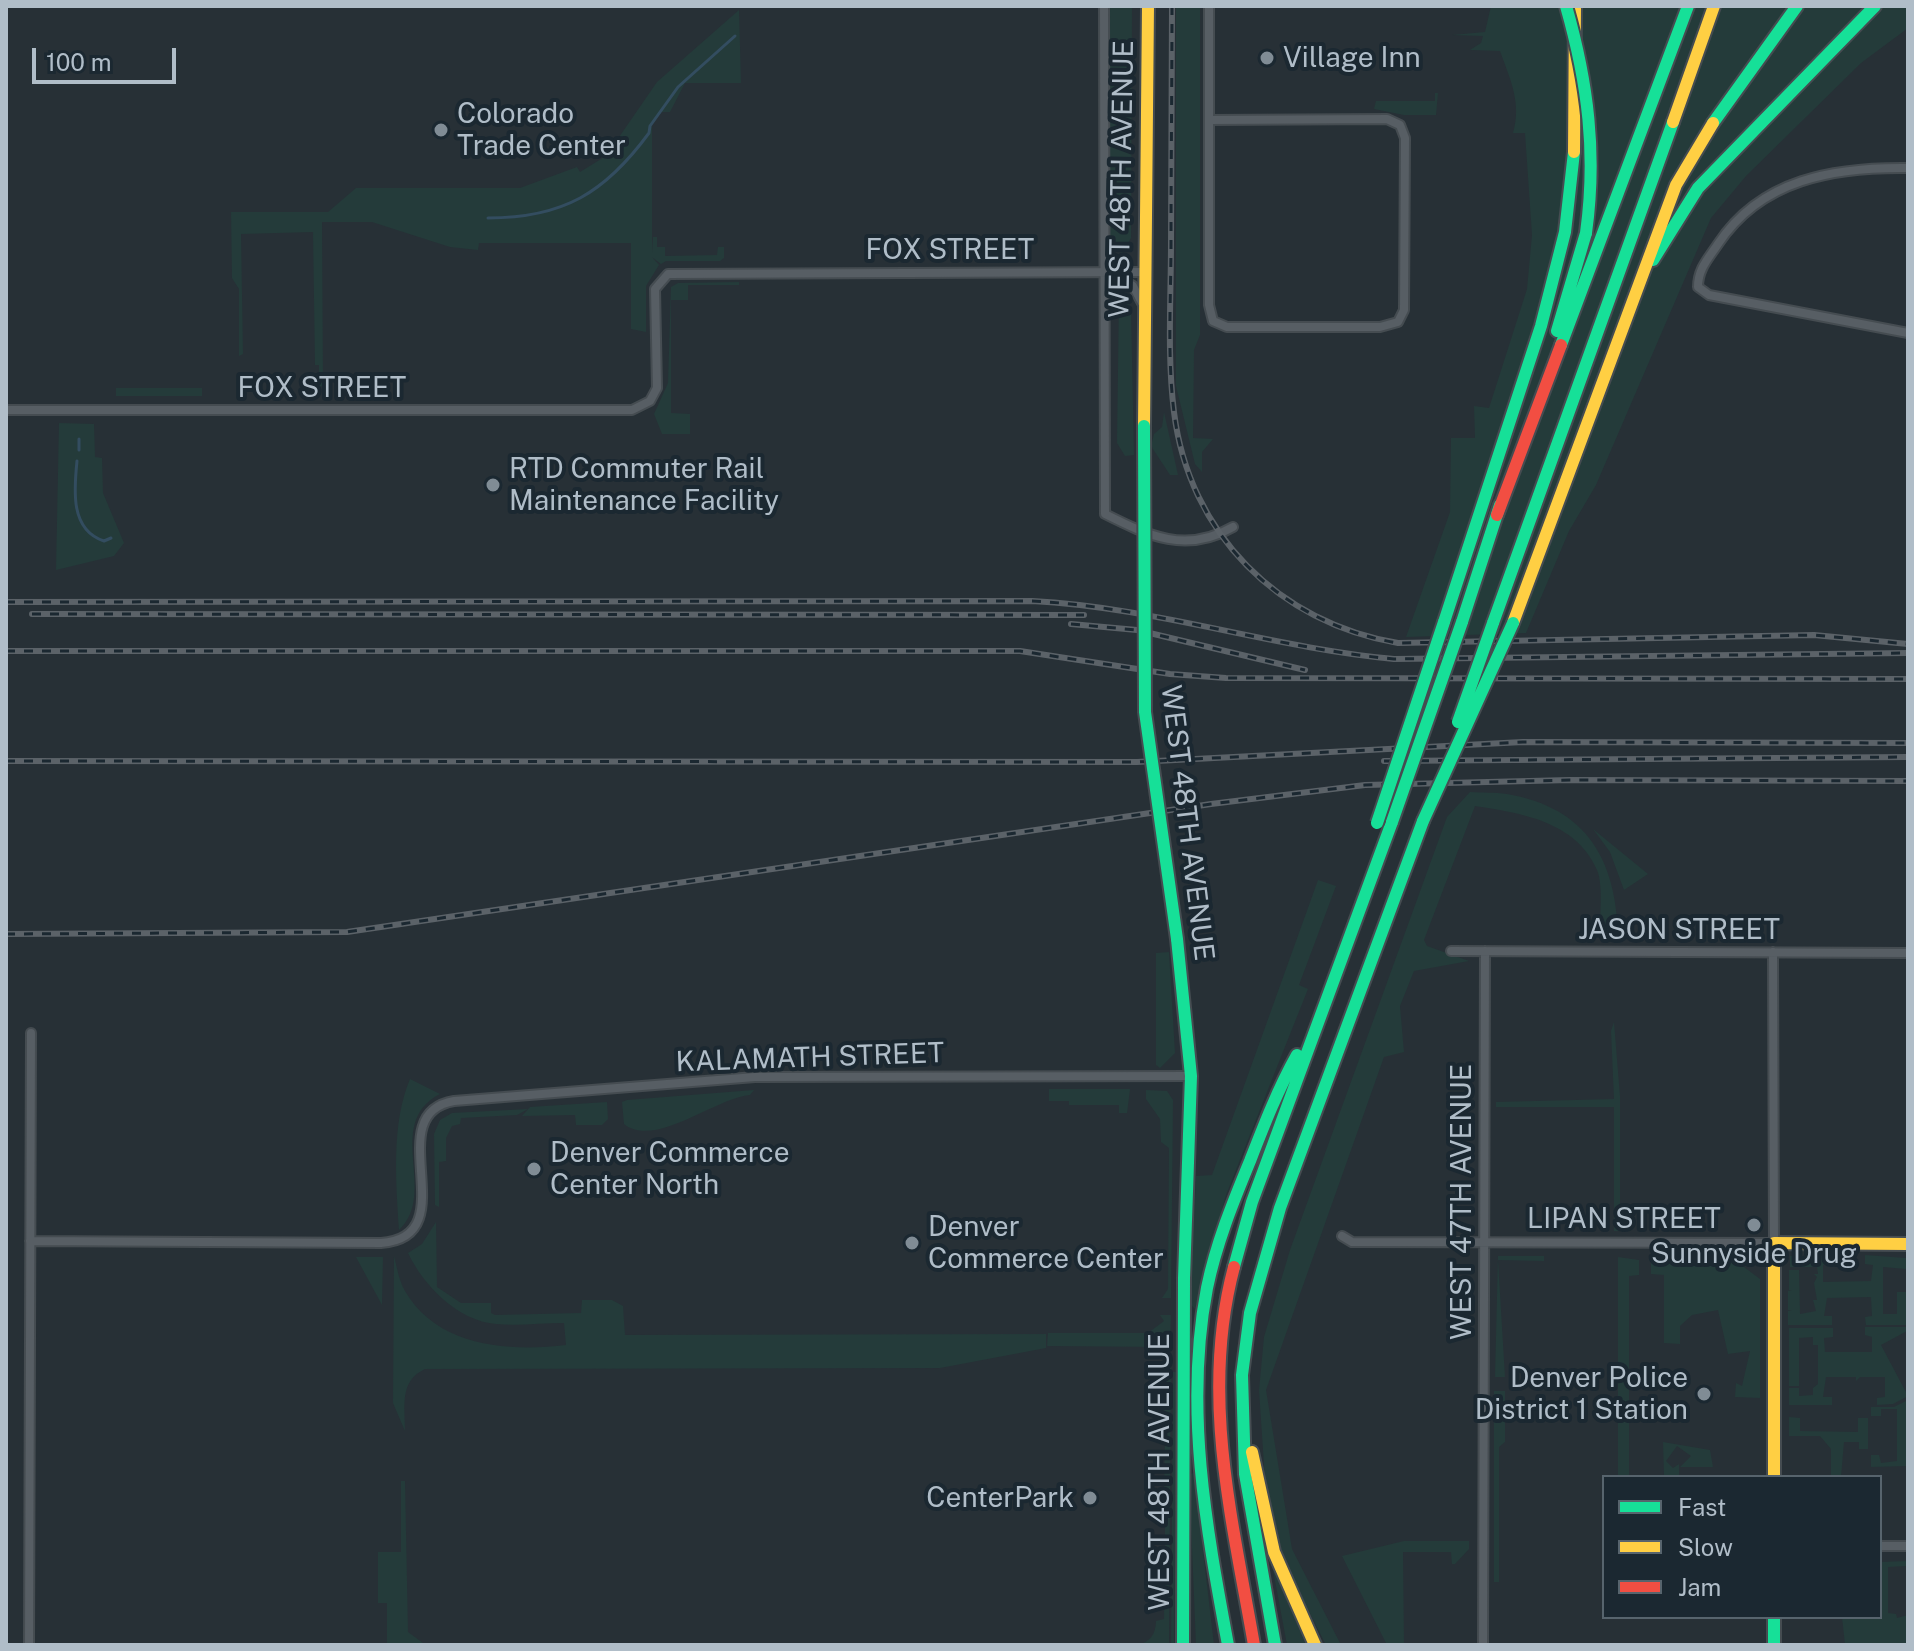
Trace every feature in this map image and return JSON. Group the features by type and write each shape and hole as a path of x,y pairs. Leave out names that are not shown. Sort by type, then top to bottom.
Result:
{"main road":[{"name":"WEST 48TH AVENUE","path":"1148,6 1145,712 1177,939 1191,1076 1184,1291 1183,1645"},
{"path":"1359,908 1377,823 1541,326 1565,232 1572,181 1575,71 1570,6"},
{"path":"1254,1645 1220,1451 1217,1377 1220,1333 1245,1224 1462,622 1586,233 1595,162 1593,115 1570,6"},
{"path":"1497,515 1604,239 1688,6"},
{"path":"1275,1645 1246,1486 1242,1375 1256,1287 1280,1208 1423,821 1714,6"},
{"path":"1423,821 1513,623 1676,185 1710,128 1797,6"},
{"path":"1624,318 1651,262 1698,188 1873,7"},
{"path":"1228,1645 1203,1488 1198,1379 1202,1323 1213,1266 1238,1190 1286,1073 1317,1019"},
{"path":"1774,1243 1774,1475"},
{"name":"LIPAN STREET","path":"1774,1243 1908,1244"},
{"path":"1242,1375 1252,1452 1268,1527 1282,1573 1315,1645"},
{"path":"1774,1619 1774,1645"}],"street":[{"name":"WEST 48TH AVENUE","path":"1104,6 1105,514 1152,537 1201,540 1233,527"},
{"path":"1209,6 1209,120 1209,305 1213,321 1222,326 1250,327 1380,327 1398,322 1404,310 1405,138 1400,125 1387,119 1209,120"},
{"path":"1908,168 1826,174 1769,192 1745,210 1727,230 1698,273 1698,287 1709,295 1908,333"},
{"path":"1105,272 1121,277 1133,286 1145,313"},
{"name":"FOX STREET","path":"6,410 638,409 650,401 657,388 655,294 660,279 673,273 1145,272"},
{"name":"JASON STREET","path":"1451,951 1908,953"},
{"name":"WEST 47TH AVENUE","path":"1483,1645 1485,951"},
{"path":"1773,952 1774,1243"},
{"path":"29,1645 31,1033"},
{"name":"KALAMATH STREET","path":"30,1241 381,1243 400,1239 416,1226 422,1206 421,1132 433,1109 454,1101 755,1077 1191,1076"},
{"name":"LIPAN STREET","path":"1342,1236 1352,1242 1774,1243"},
{"path":"1882,1546 1908,1546"}],"green space":[{"path":"1110,6 1132,6 1131,238 1122,253 1112,247 1109,234"},
{"path":"1176,6 1200,6 1200,335 1194,350 1193,438 1213,439 1202,452 1202,472 1195,464 1176,386"},
{"path":"1491,6 1908,6 1908,28 1861,63 1746,176 1711,218 1596,485 1569,531 1526,633 1406,637 1450,512 1451,438 1475,438 1474,406 1489,408 1527,289 1532,235 1525,133 1513,133 1516,111 1511,81 1500,51 1470,50 1481,43 1483,36 1452,35 1485,32"},
{"path":"739,10 741,83 685,83 670,112 661,112 652,124 652,253 653,237 657,237 657,247 665,247 665,256 717,255 718,247 724,247 724,258 720,261 666,261 661,264 652,257 659,265 646,286 646,332 631,329 631,243 479,243 478,250 450,247 372,222 322,222 323,386 319,387 319,365 315,365 313,232 241,234 243,354 239,356 239,289 232,278 231,212 328,212 356,188 520,188 577,167 580,172 606,156 657,82"},
{"path":"1435,93 1438,93 1436,115 1404,115 1374,109 1376,101 1435,101"},
{"path":"739,282 739,285 688,285 688,300 671,300 671,413 690,414 690,434 662,434 654,414 668,383 671,287 678,283"},
{"path":"1119,296 1126,298 1131,309 1134,455 1125,456 1117,443"},
{"path":"116,388 202,388 202,396 116,396"},
{"path":"1164,412 1178,475 1170,475 1151,446 1154,434 1162,427"},
{"path":"59,423 94,424 95,457 102,458 103,493 124,543 114,556 56,570"},
{"path":"1470,792 1507,794 1535,801 1577,825 1592,842 1612,885 1618,939 1600,939 1599,877 1588,853 1575,840 1561,830 1528,816 1475,806 1424,940 1427,946 1469,961 1414,971 1400,1006 1404,1052 1384,1057 1266,1390 1292,1549 1341,1645 1326,1645 1285,1565 1265,1480 1259,1390 1264,1337 1290,1250 1447,817"},
{"path":"1593,829 1648,874 1624,890 1610,852"},
{"path":"1318,880 1336,886 1299,985 1308,989 1226,1195 1195,1309 1190,1304 1196,1176 1212,1175"},
{"path":"1169,952 1175,1053 1160,1068 1156,1065 1156,953"},
{"path":"1614,1022 1620,1096 1620,1231 1614,1231 1614,1107 1496,1107 1496,1102 1614,1099 1611,1031"},
{"path":"410,1079 440,1094 424,1107 415,1122 414,1197 410,1215 399,1230 397,1134"},
{"path":"1049,1089 1130,1089 1127,1113 1119,1113 1119,1105 1069,1105 1069,1101 1049,1101"},
{"path":"754,1090 750,1095 720,1104 668,1127 637,1130 624,1124 622,1102 627,1100"},
{"path":"1146,1090 1167,1091 1173,1100 1171,1298 1162,1298 1168,1289 1169,1148 1161,1142 1160,1119 1146,1099"},
{"path":"607,1102 608,1119 602,1125 576,1125 575,1115 522,1116 530,1107"},
{"path":"528,1109 517,1115 461,1118 460,1124 452,1126 446,1138 446,1161 439,1162 439,1207 435,1205 434,1134 440,1120 452,1113"},
{"path":"436,1222 437,1287 461,1303 491,1303 491,1313 495,1315 581,1313 582,1300 612,1300 623,1306 625,1335 1046,1334 1046,1348 940,1368 425,1369 407,1387 405,1431 393,1403 394,1256 403,1287 419,1310 455,1335 499,1346 566,1345 564,1323 504,1325 482,1321 455,1309 432,1289 408,1253 422,1244"},
{"path":"1865,1255 1906,1258 1906,1269 1883,1267 1883,1314 1897,1314 1897,1292 1906,1292 1906,1325 1866,1325 1865,1317 1872,1316 1871,1297 1827,1298 1824,1316 1832,1316 1832,1325 1788,1325 1788,1311 1792,1311 1788,1310 1788,1291 1792,1290 1789,1290 1789,1270 1799,1270 1800,1314 1816,1311 1813,1300 1817,1300 1814,1283 1817,1277 1814,1274 1818,1274 1817,1267 1790,1267 1790,1256 1832,1256 1832,1264 1823,1265 1823,1282 1871,1281 1873,1265 1865,1264"},
{"path":"1498,1256 1544,1256 1544,1261 1498,1260 1505,1377 1495,1377"},
{"path":"356,1257 383,1257 382,1305"},
{"path":"1618,1257 1639,1260 1639,1275 1629,1276 1629,1475 1618,1475"},
{"path":"1651,1260 1736,1261 1760,1279 1760,1398 1735,1397 1736,1383 1742,1386 1750,1351 1728,1354 1718,1310 1692,1315 1680,1326 1680,1344 1664,1343 1664,1275 1651,1274"},
{"path":"1160,1315 1171,1315 1170,1347 1047,1346 1048,1333 1148,1333 1164,1321"},
{"path":"1865,1327 1907,1327 1907,1331 1881,1345 1908,1396 1893,1404 1877,1405 1877,1398 1885,1397 1885,1377 1860,1377 1856,1381 1856,1377 1826,1377 1823,1397 1832,1397 1832,1405 1789,1405 1789,1388 1799,1388 1799,1396 1813,1395 1813,1388 1818,1384 1818,1345 1813,1345 1813,1337 1799,1338 1799,1386 1789,1386 1789,1328 1833,1328 1833,1337 1824,1338 1825,1352 1872,1352 1872,1337 1865,1335"},
{"path":"1160,1362 1171,1363 1170,1490 1164,1490 1165,1438 1157,1437 1157,1431 1164,1431 1165,1366 1157,1366"},
{"path":"1173,1372 1177,1372 1174,1645 1171,1645"},
{"path":"1494,1391 1505,1391 1505,1442 1499,1447 1499,1582 1494,1582"},
{"path":"1908,1400 1908,1466 1871,1467 1871,1455 1879,1455 1881,1463 1897,1461 1897,1409 1881,1409 1881,1416 1871,1416 1871,1407 1894,1407"},
{"path":"1789,1417 1800,1418 1800,1431 1858,1432 1858,1418 1868,1418 1868,1449 1859,1449 1859,1442 1844,1442 1841,1475 1831,1475 1831,1449 1820,1436 1789,1436"},
{"path":"1663,1442 1710,1450 1713,1467 1680,1467 1691,1456 1677,1446 1666,1461 1673,1468 1679,1464 1679,1475 1664,1475"},
{"path":"1194,1473 1214,1645 1196,1645 1189,1474"},
{"path":"401,1481 405,1481 408,1632 423,1643 476,1645 387,1645 387,1603 378,1603 378,1552 401,1552"},
{"path":"1157,1492 1170,1492 1169,1645 1138,1645 1151,1637 1156,1621 1164,1619 1165,1556 1157,1556 1157,1549 1165,1549 1165,1497 1157,1497"},
{"path":"1404,1541 1469,1541 1469,1549 1455,1564 1452,1564 1451,1552 1403,1552 1404,1645 1387,1645 1342,1556"},
{"path":"1908,1561 1908,1578 1906,1566 1888,1567 1888,1613 1896,1614 1897,1618 1908,1615 1908,1645 1845,1645 1842,1619 1882,1619 1882,1562"},
{"path":"1275,1571 1306,1645 1287,1645"}],"waterway":[{"path":"488,218 515,217 560,207 598,186 633,154 678,87 735,36"},
{"path":"79,439 79,450"},
{"path":"77,461 75,496 80,518 93,536 104,541 111,538"}],"railway":[{"path":"1172,6 1170,349 1174,412 1183,456 1199,497 1220,533 1247,566 1279,593 1315,616 1355,632 1398,643 1814,635 1908,644"},
{"path":"6,602 1032,601 1123,611 1348,654 1394,659 1908,653"},
{"path":"32,614 1084,615"},
{"path":"1071,624 1137,630 1305,670"},
{"path":"6,651 1020,651 1170,674 1226,678 1908,679"},
{"path":"6,761 1137,762 1523,742 1908,743"},
{"path":"1384,761 1908,757"},
{"path":"6,934 347,932 1211,804 1365,785 1570,780 1908,781"}],"traffic: fast":[{"path":"1566,6 1580,63 1588,119 1591,175 1586,233"},
{"path":"1561,345 1688,6"},
{"path":"1713,123 1797,6"},
{"path":"1653,260 1698,188 1875,6"},
{"path":"1493,623 1673,122"},
{"path":"1444,622 1541,326 1565,232 1574,152"},
{"path":"1557,331 1586,233"},
{"path":"1144,426 1145,712 1177,939"},
{"path":"1462,622 1500,505"},
{"path":"1377,823 1444,622"},
{"path":"1392,822 1462,622"},
{"path":"1458,722 1493,623"},
{"path":"1423,821 1513,623"},
{"path":"1275,1645 1245,1474 1242,1375 1250,1313 1280,1208 1423,821"},
{"path":"1234,1267 1252,1202 1392,822"},
{"path":"1177,939 1191,1076 1184,1278 1183,1645"},
{"path":"1228,1645 1212,1556 1201,1467 1197,1377 1200,1333 1207,1288 1226,1223 1272,1107 1297,1055"},
{"path":"1774,1619 1774,1645"}],"traffic: slow":[{"path":"1144,426 1148,6"},
{"path":"1574,152 1575,6"},
{"path":"1673,122 1714,6"},
{"path":"1513,623 1676,185 1713,123"},
{"path":"1774,1475 1774,1243 1908,1244"},
{"path":"1252,1452 1274,1552 1315,1645"}],"traffic: jam":[{"path":"1497,515 1561,345"},
{"path":"1234,1267 1224,1314 1220,1409 1229,1503 1254,1645"}],"place":[{"name":"Village Inn","path":"1267,58"},
{"name":"Colorado Trade Center","path":"441,130"},
{"name":"RTD Commuter Rail Maintenance Facility","path":"493,485"},
{"name":"Denver Commerce Center North","path":"534,1169"},
{"name":"Sunnyside Drug","path":"1754,1225"},
{"name":"Denver Commerce Center","path":"912,1243"},
{"name":"Denver Police District 1 Station","path":"1704,1394"},
{"name":"CenterPark","path":"1090,1498"}]}
